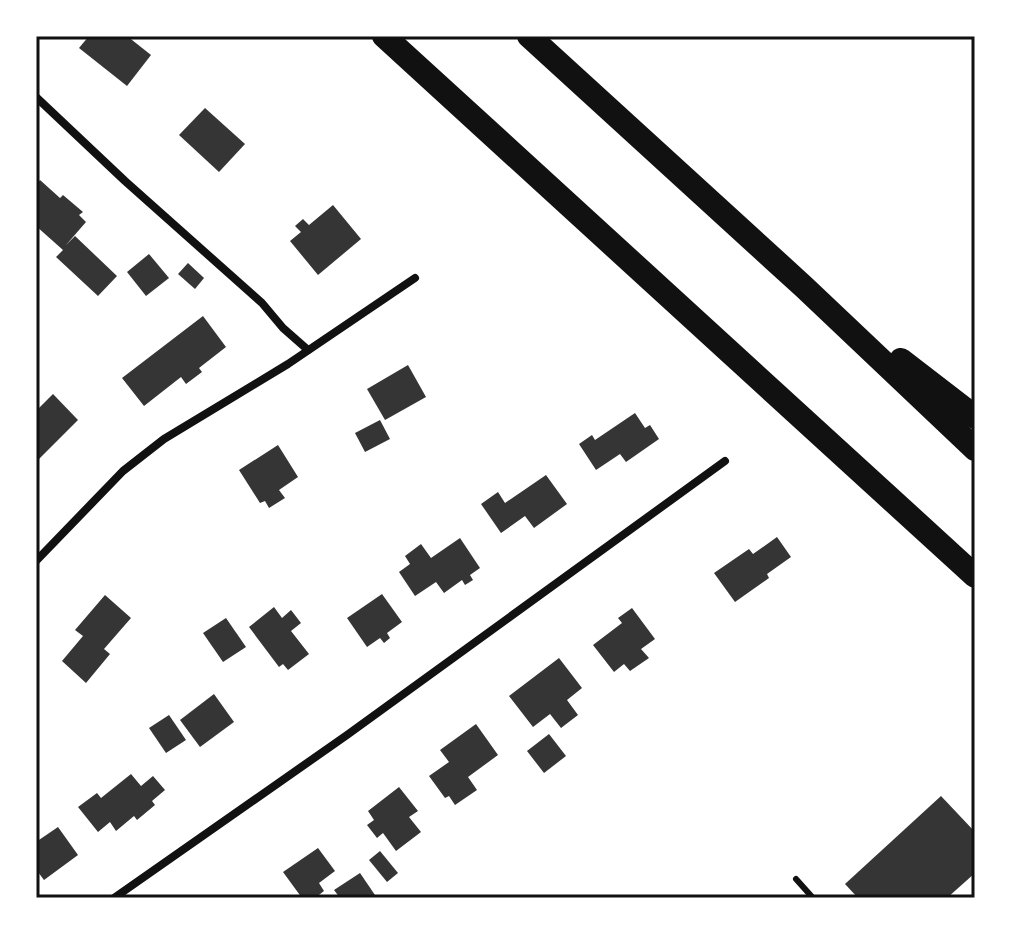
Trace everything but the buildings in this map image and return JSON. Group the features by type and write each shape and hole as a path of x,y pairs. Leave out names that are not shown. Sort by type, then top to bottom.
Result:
{"highway":[{"path":"384,36 975,576"},
{"path":"529,36 804,287 975,449"},
{"path":"804,287 975,417"}],"street":[{"path":"36,97 262,303 283,328 308,350"},
{"path":"36,561 123,471 153,447 308,350 415,278"},
{"path":"114,898 347,735 725,461"}],"lane":[{"path":"796,879 813,898"}]}
